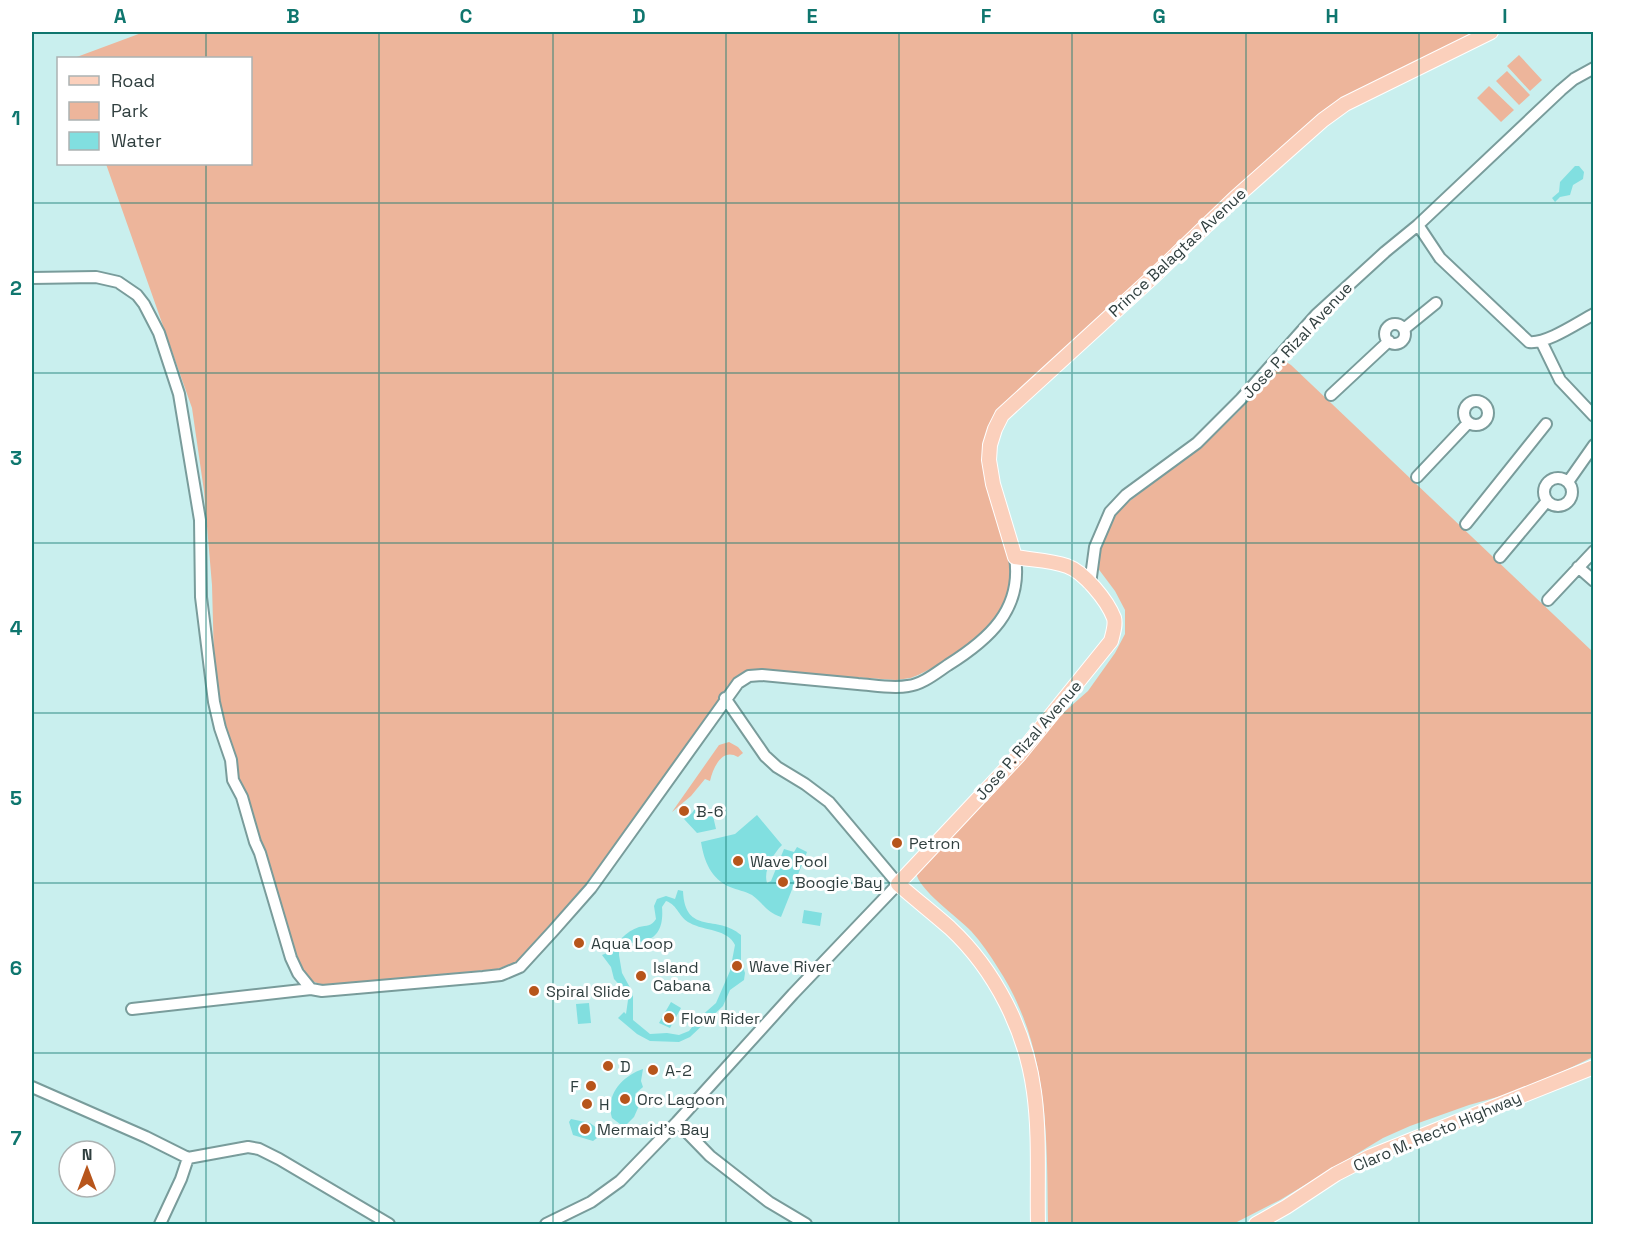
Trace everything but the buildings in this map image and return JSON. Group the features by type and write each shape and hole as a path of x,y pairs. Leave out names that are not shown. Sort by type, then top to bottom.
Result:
{"main road":[{"name":"Prince Balagtas Avenue","path":"1015,556 994,491 990,471 990,445 1002,415 1155,275 1235,198 1323,120 1371,91 1491,32"},
{"name":"Jose P. Rizal Avenue","path":"898,884 1019,755 1111,641 1115,628 1114,619 1103,598 1078,572 1069,567 1015,556"},
{"path":"898,884 951,929 979,960 998,989 1012,1018 1027,1057 1034,1092 1038,1224"},
{"name":"Claro M. Recto Highway","path":"1256,1224 1336,1174 1369,1157 1593,1067"}],"street":[{"name":"Jose P. Rizal Avenue","path":"1090,584 1095,547 1110,512 1126,495 1197,443 1241,399 1316,315 1418,225 1561,90 1574,79 1593,69"},
{"path":"1418,225 1440,258 1529,342 1541,341 1593,314"},
{"path":"32,278 96,277 118,282 137,295 159,333 179,393 200,519 201,597 214,702 220,728 231,760 233,780 242,797 291,958 298,973 311,989"},
{"path":"1331,395 1389,341 1395,344 1401,341 1405,336 1404,329 1436,303"},
{"path":"1541,341 1560,380 1593,416"},
{"path":"1417,477 1468,423"},
{"path":"1466,524 1546,424"},
{"path":"1568,482 1593,445"},
{"path":"1558,478 1568,482 1572,492 1567,502 1557,506 1547,501 1544,491 1548,482 1558,478"},
{"path":"1500,557 1547,501"},
{"path":"1548,600 1593,551"},
{"path":"132,1009 311,989 322,991 483,977 501,975 519,967 537,951 591,888 738,682 755,675 907,686 924,681 976,647 1000,623 1011,600 1016,579 1015,556"},
{"path":"1578,567 1593,581"},
{"path":"546,1224 591,1202 620,1181 898,884 829,802 777,767 765,756 725,698"},
{"path":"32,1087 188,1158 248,1147 259,1149 389,1224"},
{"path":"677,1122 710,1156 769,1203 806,1224"},
{"path":"160,1224 188,1158"}],"green space":[{"path":"144,32 1477,32 1361,89 1324,111 1006,404 989,433 1011,572 1002,608 995,622 985,633 939,664 910,678 896,680 766,671 729,690 582,889 516,962 497,969 327,985 314,982 303,973 243,806 224,726 214,660 212,585 204,491 192,408 106,165 252,165 252,57 77,57"},
{"path":"1519,55 1542,80 1530,91 1507,66"},
{"path":"1507,71 1530,95 1519,105 1496,81"},
{"path":"1489,86 1514,110 1501,122 1477,98"},
{"path":"1283,360 1291,365 1593,652 1593,1057 1515,1092 1469,1105 1383,1138 1280,1200 1233,1224 1048,1224 1047,1158 1042,1092 1027,1028 1015,997 985,949 971,931 931,895 918,879 916,872 1045,729 1088,691 1115,653 1125,634 1125,610 1115,591 1097,567 1098,549 1114,513 1207,442 1239,411"},
{"path":"729,742 743,753 738,757 727,755 719,760 710,781 705,779 691,796 672,812 719,745"}],"water":[{"path":"1575,166 1579,166 1584,172 1583,179 1573,185 1570,195 1560,197 1555,202 1552,198 1559,192 1560,182"},
{"path":"699,803 713,816 716,829 697,833 684,819"},
{"name":"Wave Pool","path":"757,815 782,845 775,853 766,873 767,883 771,881 784,849 794,852 797,847 807,852 781,917 747,892 723,884 710,869 702,849 701,842 735,834"},
{"name":"Wave River","path":"678,890 683,891 685,905 696,919 732,929 741,935 744,980 730,990 723,1006 690,1037 679,1042 650,1041 637,1034 618,1018 624,1012 626,1014 628,1000 626,992 614,979 611,967 602,955 607,953 609,955 625,935 654,922 656,919 654,906 657,899 666,896 675,899","holes":["666,901 686,921 721,933 732,940 735,945 730,971 716,1003 699,1018 689,1031 679,1035 650,1034 633,1020 633,993 622,973 619,948 623,944 652,938 659,931 662,907"]},
{"path":"804,910 822,913 820,926 802,923"},
{"name":"Flow Rider","path":"671,1002 681,1008 670,1028 659,1023"},
{"path":"589,1003 591,1023 578,1024 576,1004"},
{"name":"Orc Lagoon","path":"643,1069 641,1081 643,1087 635,1094 641,1101 634,1117 624,1127 612,1118 610,1110 613,1094 628,1076"},
{"name":"Mermaid's Bay","path":"571,1119 590,1123 601,1131 601,1135 593,1141 573,1135 569,1122"}],"place":[{"name":"B-6","path":"684,811"},
{"name":"Petron","path":"897,843"},
{"name":"Wave Pool","path":"738,861"},
{"name":"Boogie Bay","path":"783,882"},
{"name":"Aqua Loop","path":"579,943"},
{"name":"Wave River","path":"737,966"},
{"name":"Island Cabana","path":"641,976"},
{"name":"Spiral Slide","path":"534,991"},
{"name":"Flow Rider","path":"669,1018"},
{"name":"D","path":"608,1066"},
{"name":"A-2","path":"653,1070"},
{"name":"F","path":"591,1086"},
{"name":"Orc Lagoon","path":"625,1099"},
{"name":"H","path":"587,1104"},
{"name":"Mermaid's Bay","path":"585,1129"}]}
